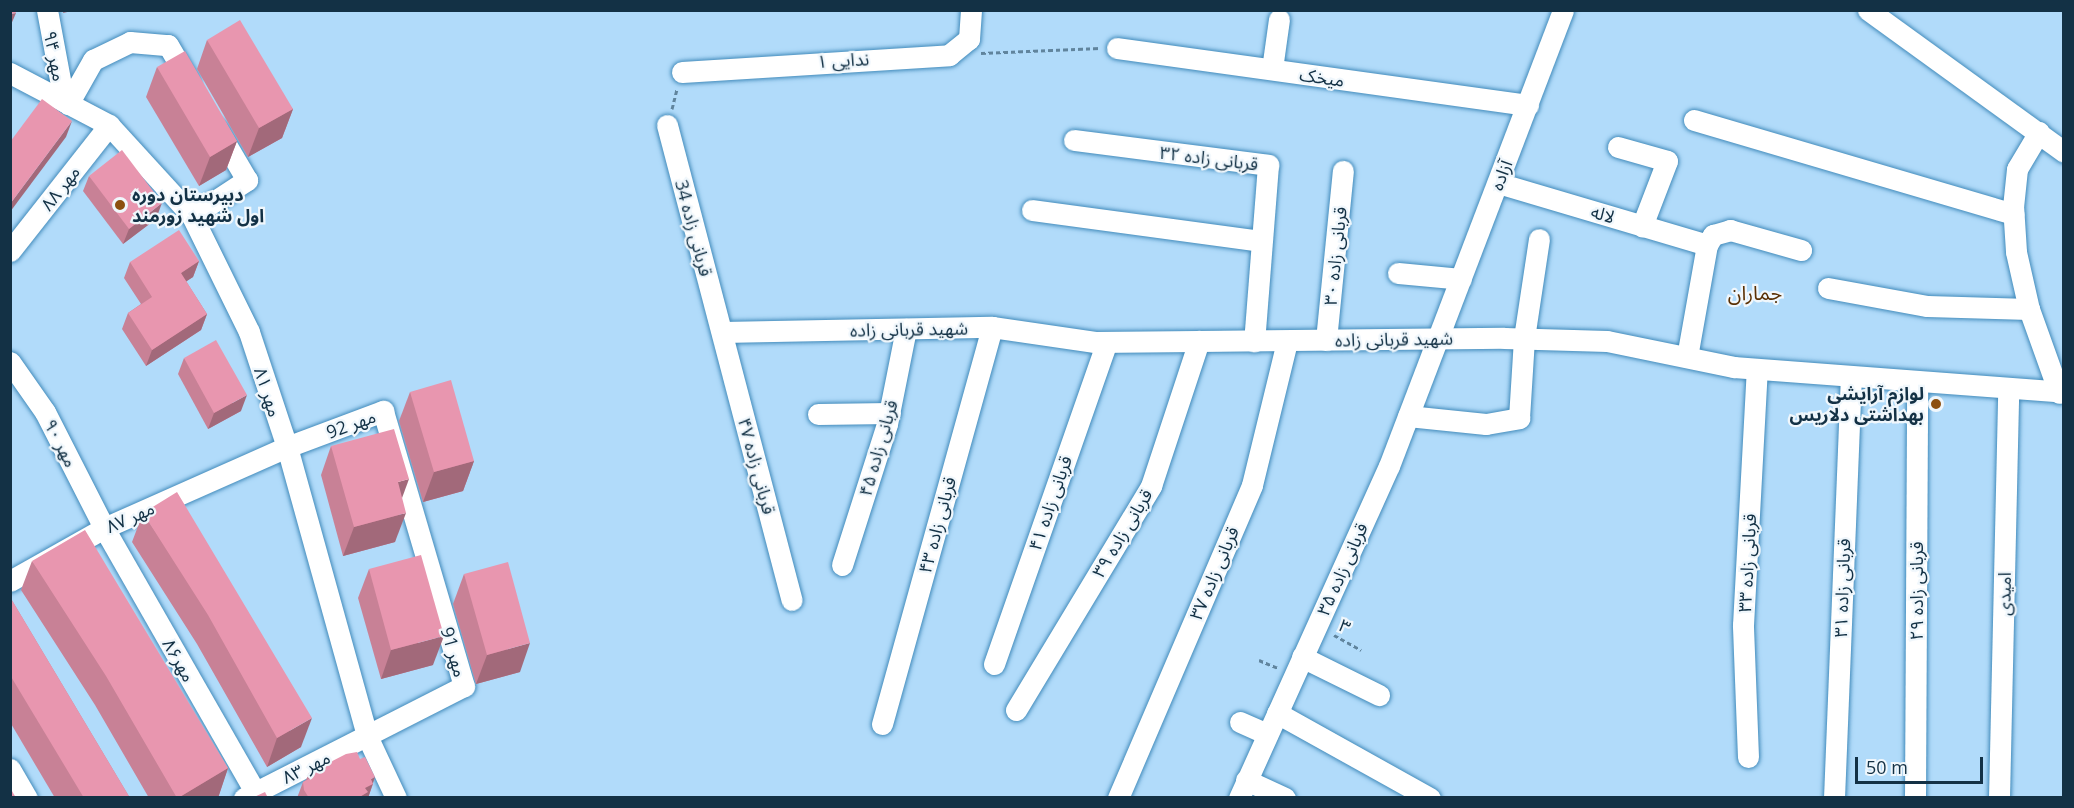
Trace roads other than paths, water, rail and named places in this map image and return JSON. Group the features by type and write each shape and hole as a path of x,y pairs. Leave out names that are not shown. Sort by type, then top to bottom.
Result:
{"street":[{"name":"مهر ۹۴","path":"46,10 66,102"},
{"name":"ندایی ۱","path":"682,72 949,55 969,39 971,10"},
{"name":"آزاده","path":"1438,339 1563,10"},
{"path":"1868,10 2064,152"},
{"path":"1272,69 1279,19"},
{"path":"66,102 93,60 130,42 168,45 247,180 192,216"},
{"name":"میخک","path":"1116,48 1528,105"},
{"name":"مهر ۸۱","path":"10,73 109,125 192,216 249,332 287,447 368,736 396,798"},
{"path":"1694,120 2013,214"},
{"name":"مهر ۸۸","path":"10,251 109,125"},
{"name":"قربانی زاده 34","path":"667,125 722,332"},
{"path":"2039,132 2017,169 2013,214 2016,252 2029,309 2061,393"},
{"name":"قربانی زاده ۳۲","path":"1074,140 1268,165 1254,341"},
{"path":"1618,147 1666,161 1642,226"},
{"name":"قربانی زاده ۳۰","path":"1326,340 1343,171"},
{"name":"لاله","path":"1498,183 1707,245"},
{"path":"1032,210 1261,241"},
{"path":"1687,357 1707,245 1713,235 1730,230 1801,250"},
{"path":"1408,416 1486,424 1519,418 1524,339 1539,239"},
{"path":"1398,273 1461,279"},
{"path":"1828,288 1927,306 2029,309"},
{"name":"شهید قربانی زاده","path":"722,332 992,327 1107,342 1438,339 1607,341 1757,369 1917,384 2061,393"},
{"name":"قربانی زاده ۴۳","path":"882,724 992,327"},
{"name":"قربانی زاده ۴۵","path":"842,565 890,413 906,329"},
{"name":"قربانی زاده ۴۷","path":"722,332 792,600"},
{"name":"قربانی زاده ۳۵","path":"1242,789 1408,416 1438,339"},
{"name":"قربانی زاده ۳۹","path":"1016,710 1151,486 1199,341"},
{"name":"قربانی زاده ۳۷","path":"1118,798 1252,485 1287,341"},
{"name":"قربانی زاده ۴۱","path":"994,664 1107,342"},
{"name":"مهر ۹۰","path":"10,362 45,411 104,528"},
{"name":"قربانی زاده ۳۳","path":"1748,757 1743,625 1757,369"},
{"name":"قربانی زاده ۳۱","path":"1834,798 1851,378"},
{"name":"قربانی زاده ۲۹","path":"1915,798 1917,384"},
{"name":"امیدی","path":"1999,798 2008,390"},
{"name":"مهر 92","path":"287,447 383,411 424,549"},
{"path":"818,414 890,413"},
{"name":"مهر ۸۷","path":"10,580 104,528 287,447"},
{"name":"مهر۸۶","path":"104,528 249,795"},
{"name":"مهر 91","path":"368,736 464,686 424,549"},
{"path":"1302,657 1379,695"},
{"path":"1277,712 1430,798"},
{"path":"1240,722 1267,734"},
{"name":"مهر ۸۳","path":"249,795 368,736"},
{"path":"10,769 27,798"},
{"path":"1242,789 1285,798"}],"place":[{"name":"دبیرستان دوره اول شهید زورمند","path":"120,205"},
{"name":"لوازم آرایشی بهداشتی دلاریس","path":"1936,404"}],"district":[{"name":"جماران","path":"1755,292"}]}
